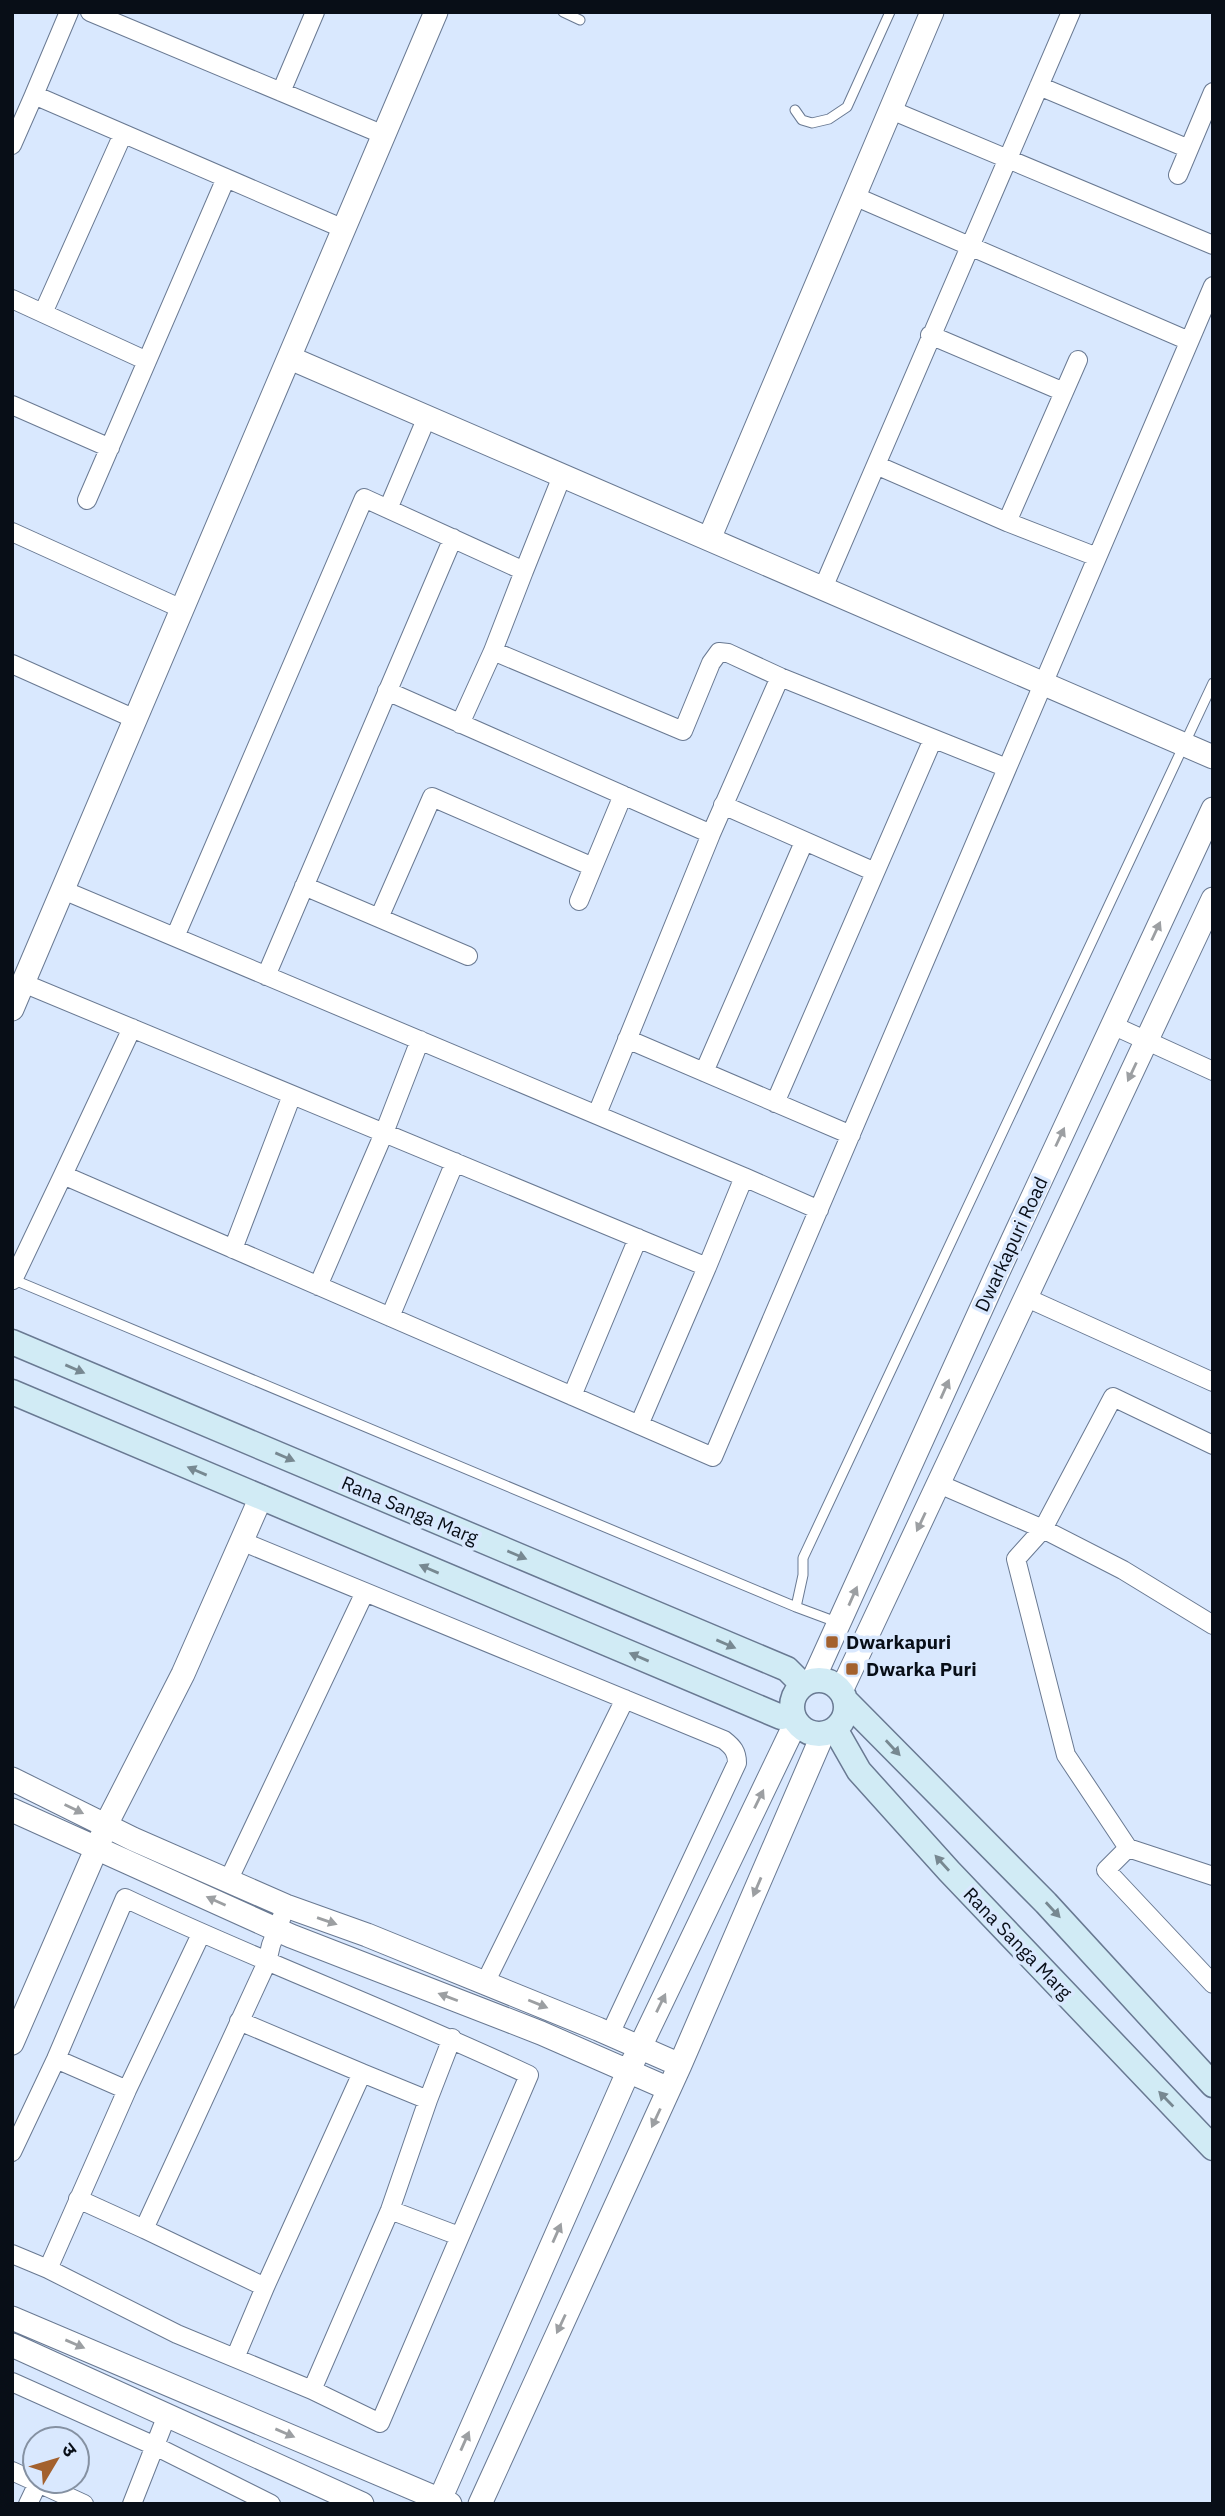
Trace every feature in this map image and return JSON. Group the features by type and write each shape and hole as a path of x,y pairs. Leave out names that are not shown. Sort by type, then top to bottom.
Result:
{"main road":[{"name":"Rana Sanga Marg","path":"12,1342 787,1669 808,1683"},
{"path":"12,1392 781,1717 794,1718 808,1732 829,1732 844,1716 843,1695"},
{"path":"794,1718 793,1698 808,1683 828,1682 843,1695 1046,1903 1213,2085"},
{"name":"Rana Sanga Marg","path":"829,1732 859,1771 949,1871 1213,2148"}],"street":[{"path":"12,145 69,12"},
{"path":"90,12 384,135"},
{"path":"281,92 315,12"},
{"path":"12,1009 436,12"},
{"path":"709,539 932,12"},
{"path":"822,588 1071,12"},
{"path":"1040,86 1189,149"},
{"path":"1178,175 1213,92"},
{"path":"34,95 344,229"},
{"path":"891,110 1213,245"},
{"path":"43,313 123,134"},
{"path":"87,500 226,178"},
{"path":"854,196 1189,341"},
{"path":"63,1175 713,1457 1213,286"},
{"path":"12,299 147,361"},
{"path":"930,335 1064,391"},
{"path":"289,358 1213,757"},
{"path":"1007,522 1078,360"},
{"path":"12,405 110,449"},
{"path":"388,509 427,417"},
{"path":"876,465 1007,522 1097,557"},
{"path":"460,724 493,651 562,476"},
{"path":"175,937 364,498 524,571"},
{"path":"12,532 183,609"},
{"path":"266,975 453,538"},
{"path":"493,651 683,731 711,663 719,652 728,653 780,677 1007,768"},
{"path":"12,664 135,719"},
{"path":"597,1114 723,805 780,677"},
{"path":"387,691 711,834"},
{"path":"775,1103 933,739"},
{"path":"579,901 623,795"},
{"path":"379,918 432,797 593,867"},
{"path":"723,805 875,872"},
{"name":"Dwarkapuri Road","path":"808,1683 841,1623 997,1274 1213,809"},
{"path":"705,1072 804,842"},
{"path":"304,887 468,956"},
{"path":"63,890 819,1210"},
{"name":"Dwarkapuri Road","path":"843,1695 1213,899"},
{"path":"23,983 707,1267"},
{"path":"1112,1025 1213,1071"},
{"path":"13,1280 132,1028"},
{"path":"627,1039 851,1135"},
{"path":"318,1286 384,1133 420,1040"},
{"path":"233,1249 292,1095"},
{"path":"390,1317 455,1162"},
{"path":"639,1425 744,1177"},
{"path":"572,1396 638,1238"},
{"path":"1027,1298 1213,1382"},
{"path":"1213,1445 1113,1397 1043,1530 1016,1559 1066,1755 1128,1848 1213,1876"},
{"path":"939,1484 1043,1530 1123,1570 1213,1625"},
{"path":"12,2043 107,1826 183,1674 261,1497"},
{"path":"241,1541 724,1740 732,1746 737,1755 737,1763 610,2034"},
{"path":"228,1881 365,1592"},
{"path":"485,1983 625,1699"},
{"path":"12,2318 443,2502 628,2072 794,1718"},
{"path":"480,2504 829,1732"},
{"path":"12,1780 107,1826 286,1906 367,1935 680,2065"},
{"path":"12,1810 291,1936 541,2033 669,2089"},
{"path":"1128,1848 1106,1870 1213,1984"},
{"path":"12,2152 56,2059 125,1898 201,1934 452,2038 529,2075 380,2423 312,2390 177,2334 48,2269 12,2254"},
{"path":"144,2229 267,1962 286,1906"},
{"path":"48,2269 127,2090 201,1934"},
{"path":"239,2021 428,2100"},
{"path":"312,2390 390,2210 452,2038"},
{"path":"56,2059 127,2090"},
{"path":"234,2358 362,2073"},
{"path":"78,2199 265,2287"},
{"path":"390,2210 459,2236"},
{"path":"12,2344 362,2504"},
{"path":"12,2382 155,2446 271,2504"},
{"path":"132,2504 167,2415"},
{"path":"64,2495 84,2504"}],"lane":[{"path":"564,12 580,20"},
{"path":"794,110 802,120 812,123 829,119 847,107 890,12"},
{"path":"796,1607 803,1558 1213,683"},
{"path":"13,1280 796,1607 841,1623"}],"place":[{"name":"Dwarkapuri","path":"832,1642"},
{"name":"Dwarka Puri","path":"852,1669"}]}
